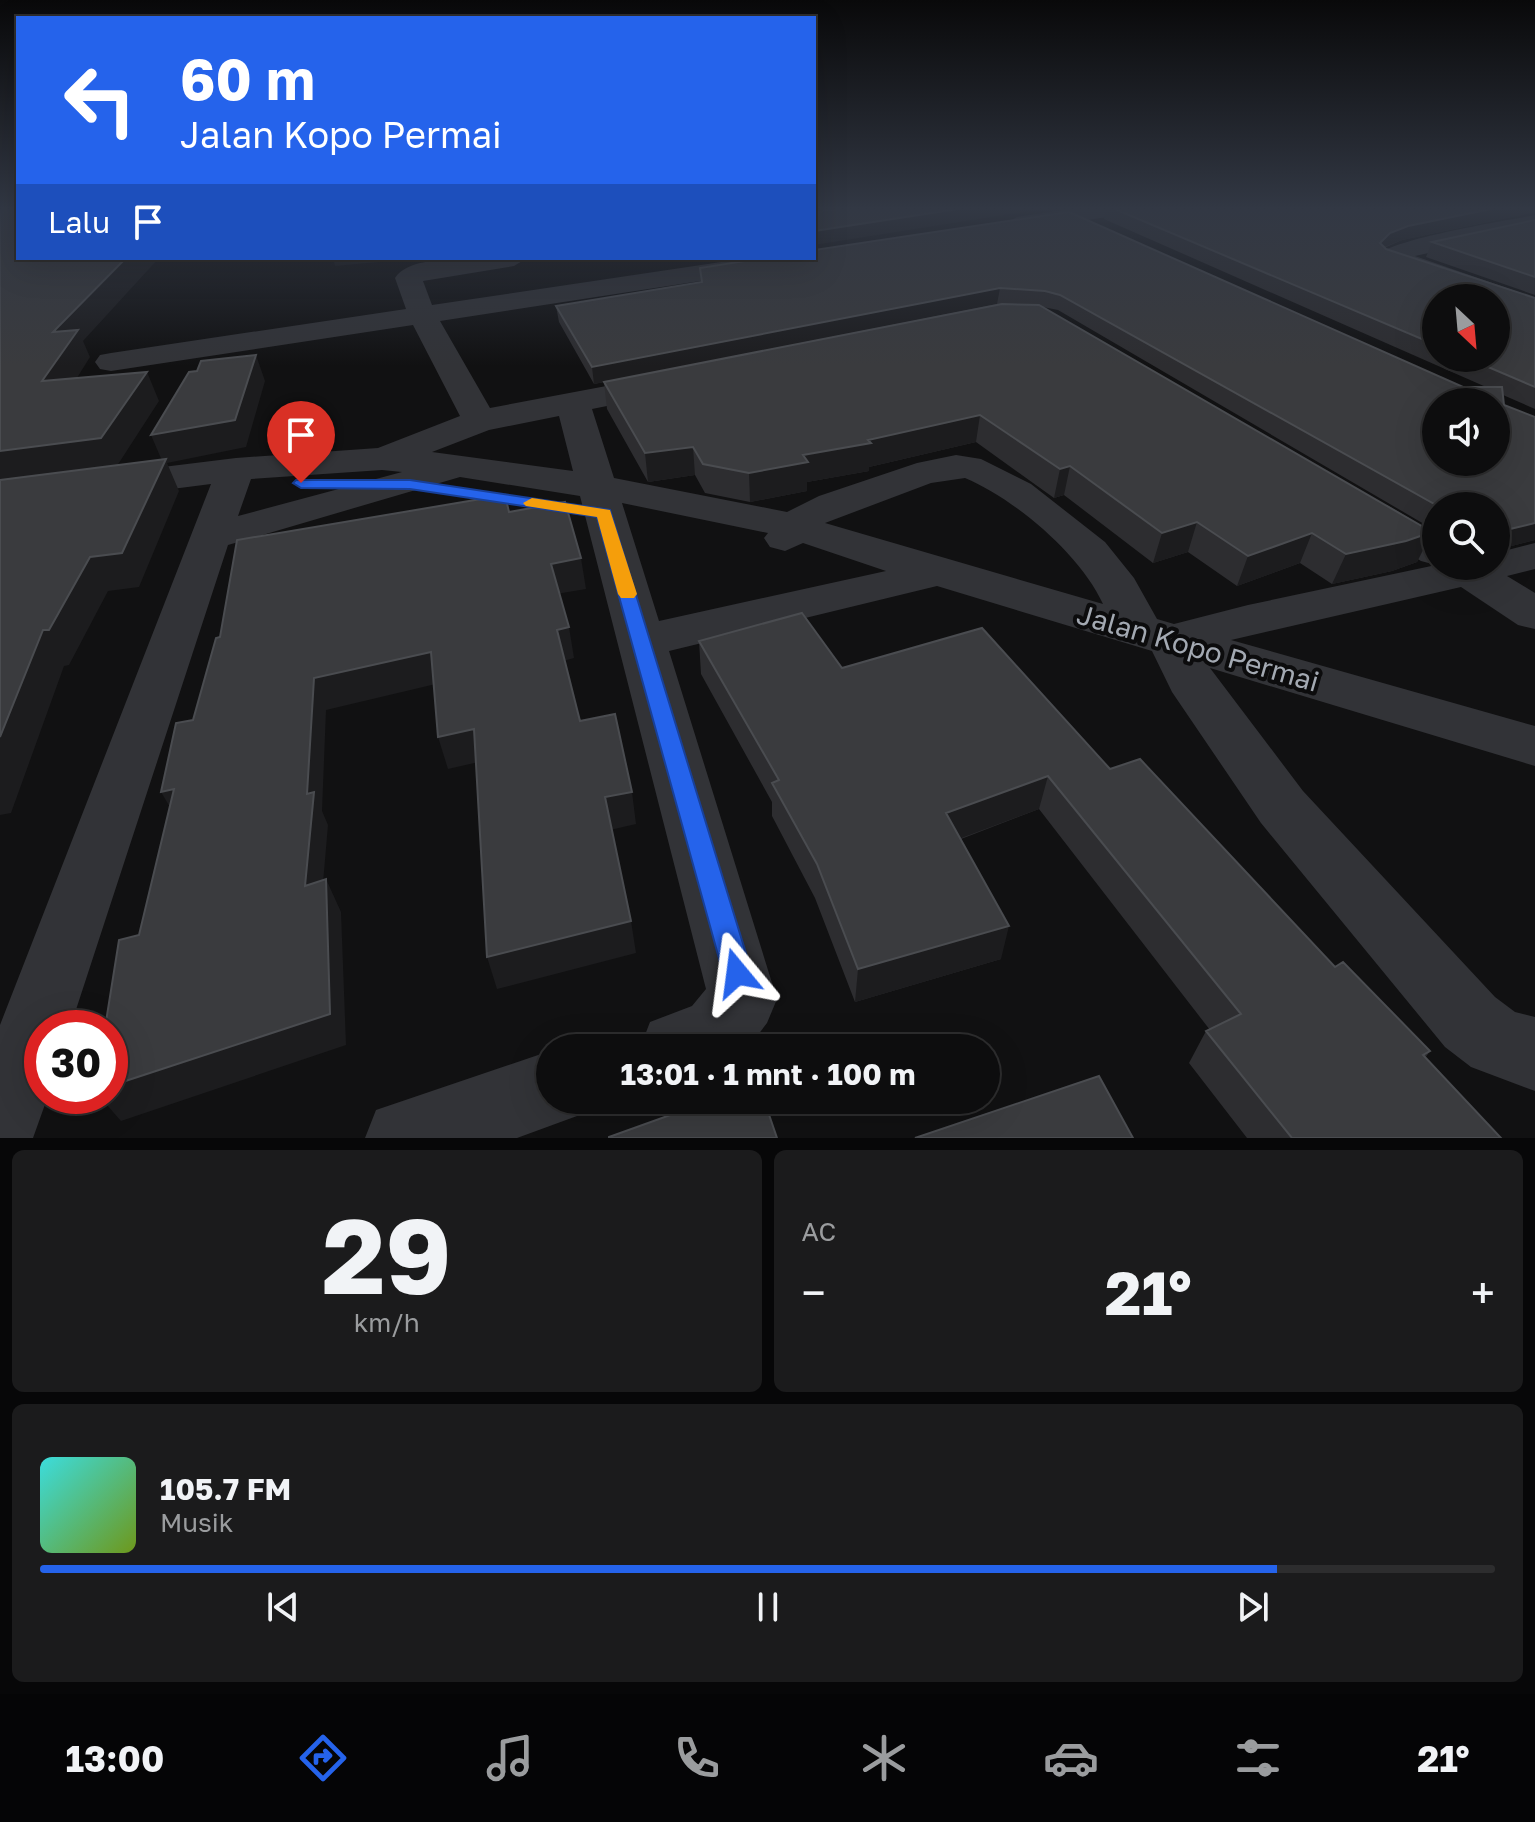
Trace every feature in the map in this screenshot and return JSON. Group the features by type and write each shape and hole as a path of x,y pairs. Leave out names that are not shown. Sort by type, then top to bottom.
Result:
{"street":[{"path":"480,421 423,317 409,282 410,275 501,260"},
{"path":"111,362 786,260"},
{"path":"1402,260 1535,307"},
{"path":"1472,260 1521,276"},
{"path":"396,472 480,421 694,379"},
{"path":"573,404 737,973 742,999 716,1032 711,1034"},
{"path":"131,482 153,443"},
{"name":"Jalan Kopo Permai","path":"15,507 225,498 396,472 462,466 601,500 862,550 1535,746"},
{"path":"786,536 841,501 965,466 980,470 1046,514 1102,563 1282,807 1470,1022 1497,1042 1535,1054"},
{"name":"Jalan Kopo Permai","path":"396,472 601,500"},
{"name":"Jalan Kopo Permai","path":"15,507 131,482 225,498"},
{"path":"0,1125 225,498"},
{"path":"1345,498 1422,538"},
{"path":"1510,559 1535,556"},
{"path":"642,641 940,572"},
{"path":"1156,636 1259,617 1422,576"},
{"path":"1491,580 1535,614"},
{"path":"404,1138 536,1094"}],"building":[{"path":"0,260 124,260 53,332 78,330 42,381 147,372 101,438 0,451"},
{"path":"751,260 1177,260 1422,369 1422,372 1429,372 1463,387 1502,387 1422,388 1422,476 1510,476 1510,407 1535,417 1535,523 1510,529 1510,492 1422,492 1422,497 1060,295 1045,291 1000,288 592,367 556,306 702,282 700,268"},
{"path":"1235,260 1420,260 1492,284 1422,284 1422,339"},
{"path":"1485,260 1535,260 1535,277"},
{"path":"1510,290 1535,298 1535,387 1500,372 1510,372"},
{"path":"1002,304 1039,305 1422,526 1422,535 1346,554 1312,533 1248,556 1197,522 1162,533 1070,466 1060,469 980,415 868,440 871,443 803,455 808,462 749,473 703,464 693,447 645,453 604,382"},
{"path":"256,355 235,420 151,435 189,372 197,371 201,361"},
{"path":"166,459 122,553 90,557 49,630 43,630 0,737 0,480"},
{"path":"505,495 509,512 565,502 581,558 551,564 569,627 557,630 580,721 615,714 632,792 605,797 631,921 487,957 474,729 438,737 431,652 314,678 307,794 314,792 305,886 326,879 330,1014 128,1080 128,1010 108,1010 119,940 139,935 174,789 161,792 176,723 193,720 216,638 220,637 237,540"},
{"path":"802,613 842,668 982,628 1110,769 1140,759 1335,967 1343,962 1430,1051 1423,1055 1501,1138 1292,1138 1206,1031 1241,1014 1048,776 946,813 1009,926 858,969 817,864 772,783 779,780 699,641"},
{"path":"1099,1076 1133,1138 915,1138 986,1114 1000,1114 1000,1109"},
{"path":"673,1114 769,1114 777,1138 609,1138"}],"slow traffic":[{"path":"532,503 604,513 628,594"}],"route":[{"path":"301,483 410,484 604,513 737,973"}]}
